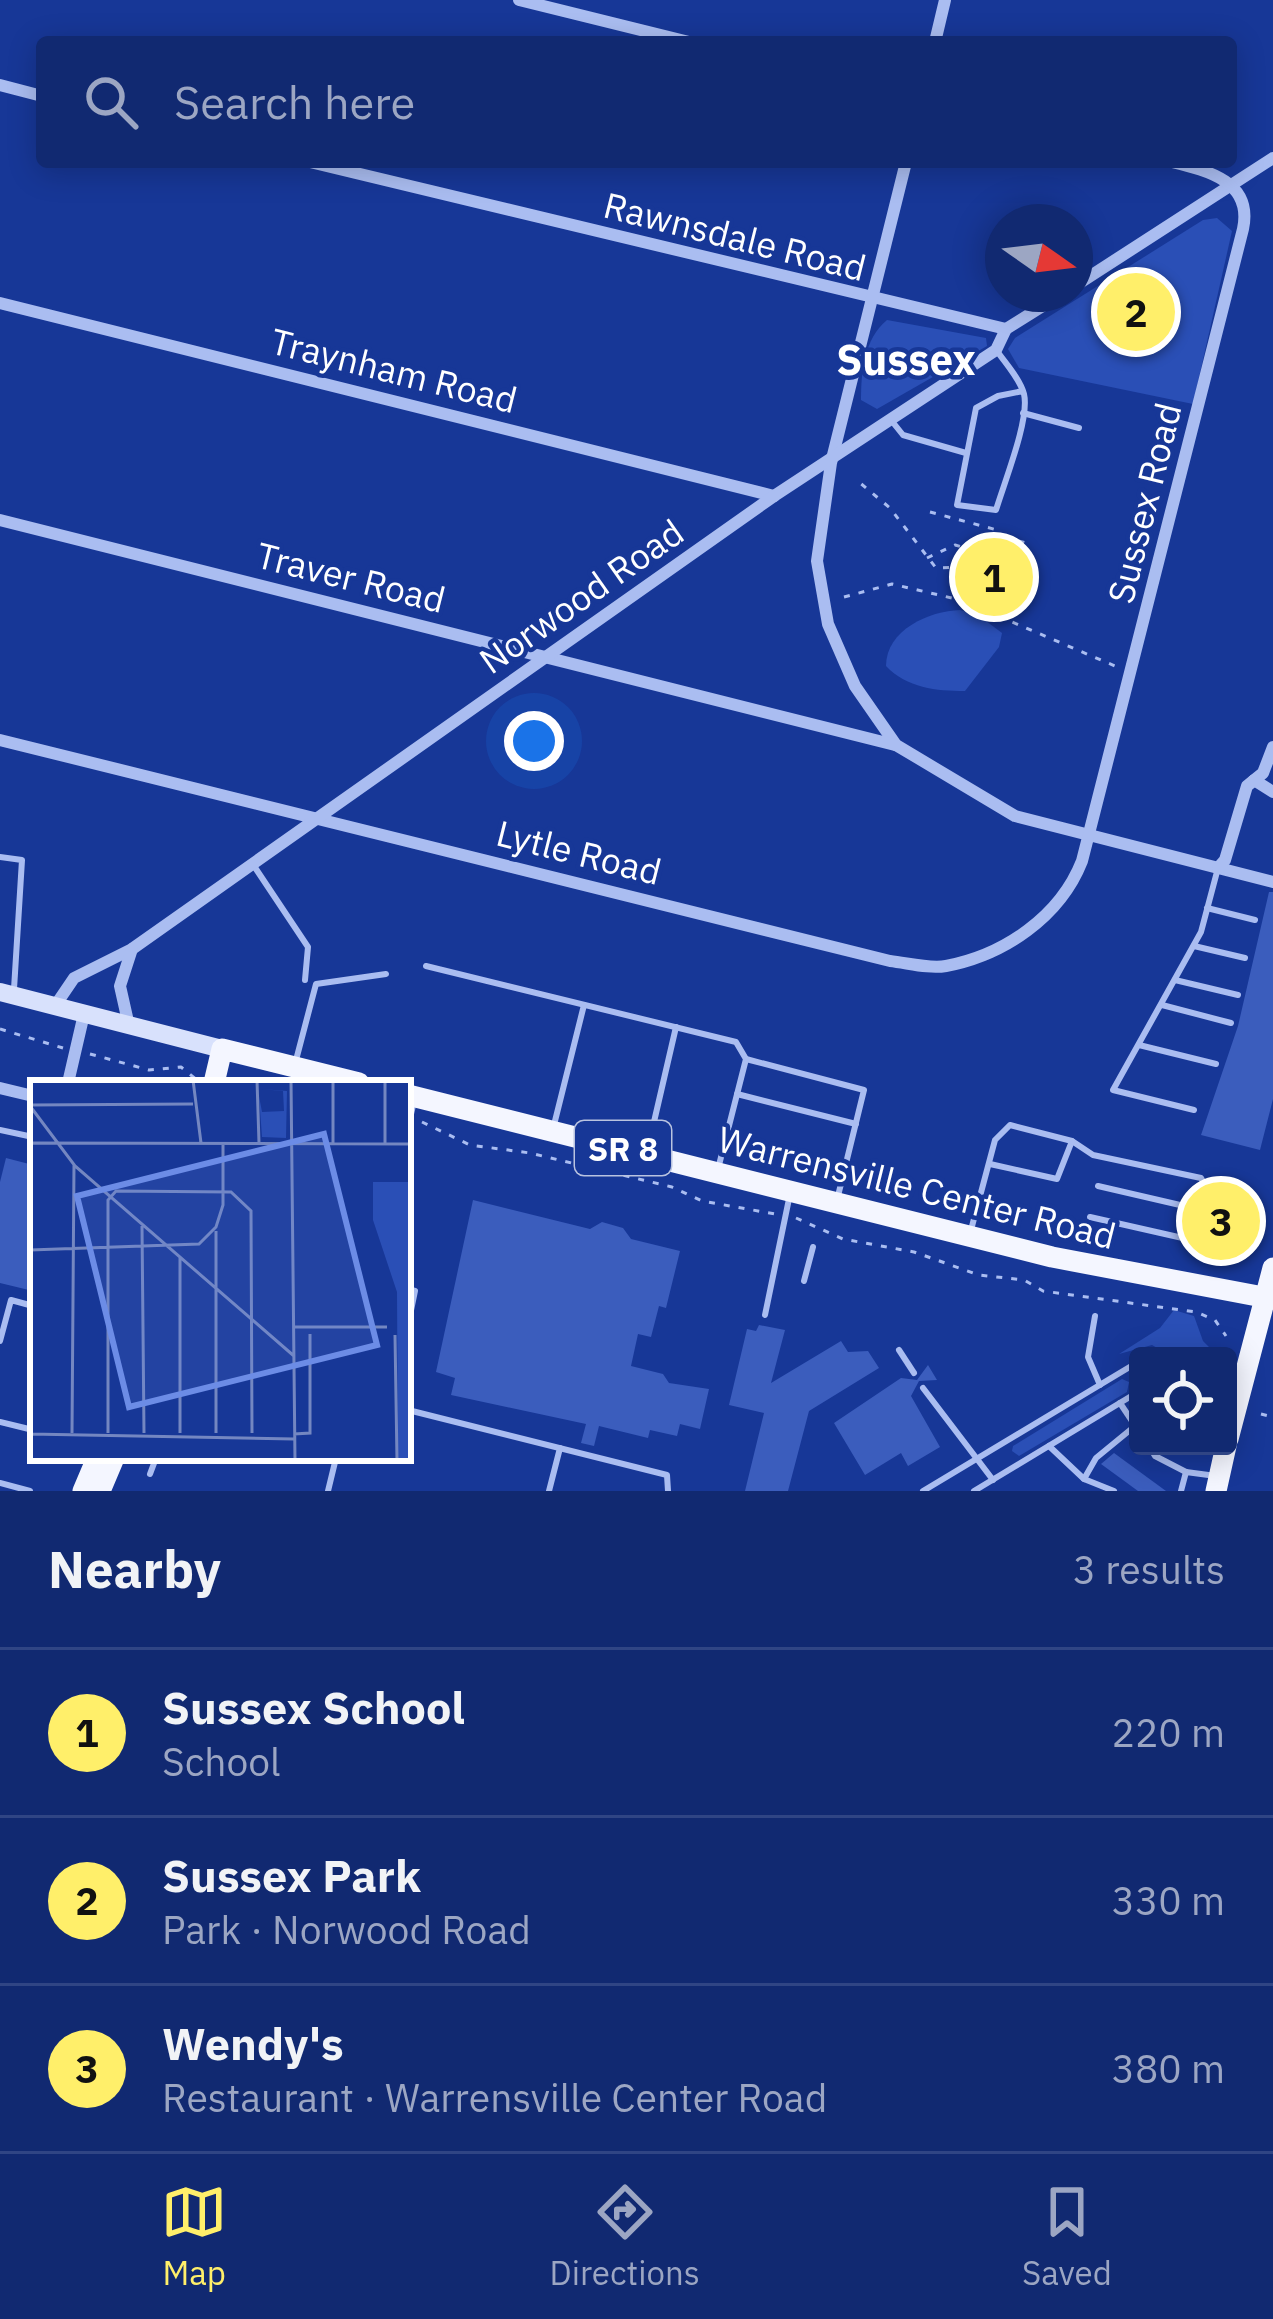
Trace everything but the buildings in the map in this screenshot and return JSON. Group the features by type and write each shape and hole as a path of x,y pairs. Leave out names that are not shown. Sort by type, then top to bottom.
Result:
{"main road":[{"path":"6,994 347,1080"},
{"path":"206,1080 222,1049"},
{"name":"Warrensville Center Road","path":"412,1096 1101,1269 1269,1299"},
{"path":"1237,1408 1269,1299 1273,1268"},
{"path":"83,1491 96,1461"},
{"path":"100,1491 113,1461"}],"street":[{"path":"519,0 665,36"},
{"path":"936,36 945,0"},
{"path":"0,86 36,95"},
{"path":"1093,275 1273,158"},
{"name":"Rawnsdale Road","path":"334,168 1006,329"},
{"path":"904,168 831,463 817,561 829,624 855,686 896,746 1015,816 1273,881"},
{"path":"1194,168 1215,174 1233,187"},
{"name":"Sussex Road","path":"1090,836 1244,229 1245,208 1233,187"},
{"name":"Traynham Road","path":"0,303 774,496"},
{"path":"996,350 1006,329 1033,312"},
{"name":"Norwood Road","path":"55,1006 74,978 132,950 774,496 831,463 996,350"},
{"name":"Traver Road","path":"0,520 896,746"},
{"name":"Lytle Road","path":"0,740 890,961 942,967 992,952 1035,926 1076,878 1090,836"},
{"path":"1218,868 1225,860 1247,786 1273,747"},
{"path":"1254,780 1273,792"},
{"path":"129,1026 120,986 132,950"},
{"path":"69,1080 84,1015"},
{"path":"0,1088 30,1095"}],"lane":[{"path":"996,350 1023,392 1023,413 993,512 956,504 980,404 1023,392"},
{"path":"1023,413 1079,428"},
{"path":"891,420 903,435 966,454"},
{"path":"0,857 22,860 19,968 6,994"},
{"path":"254,866 308,947 305,980"},
{"path":"1194,1110 1113,1090 1194,946 1218,868"},
{"path":"1208,908 1255,920"},
{"path":"1194,946 1245,958"},
{"path":"426,966 736,1042 746,1059 864,1090 837,1202"},
{"path":"295,1067 316,984 386,974"},
{"path":"1175,980 1238,995"},
{"path":"553,1130 584,1005"},
{"path":"1162,1005 1231,1023"},
{"path":"646,1154 676,1027"},
{"path":"1138,1046 1216,1064"},
{"path":"717,1171 746,1059"},
{"path":"737,1094 856,1124"},
{"path":"969,1237 1000,1131 1010,1125 1072,1141 1105,1157 1201,1178 1211,1196 1202,1229 1184,1239 1090,1217"},
{"path":"0,1130 30,1137"},
{"path":"989,1164 1057,1179 1072,1141"},
{"path":"1098,1186 1180,1205 1187,1214 1184,1239"},
{"path":"765,1315 791,1190"},
{"path":"804,1281 812,1247"},
{"path":"0,1341 10,1300 30,1305"},
{"path":"1096,1316 1088,1358 1100,1385"},
{"path":"899,1350 914,1373"},
{"path":"923,1491 1129,1367"},
{"path":"923,1388 956,1436 967,1439 993,1480"},
{"path":"974,1491 1129,1398"},
{"path":"1120,1403 1129,1417"},
{"path":"411,1411 667,1475 668,1491"},
{"path":"0,1422 30,1429"},
{"path":"1084,1479 1096,1458 1129,1433"},
{"path":"1049,1446 1084,1479 1114,1491"},
{"path":"549,1491 560,1448"},
{"path":"1154,1455 1218,1484"},
{"path":"150,1474 155,1461"},
{"path":"328,1491 335,1461"},
{"path":"1181,1491 1186,1472"},
{"path":"0,1484 30,1491"}],"path":[{"path":"859,482 890,508 926,559 949,572 974,551"},
{"path":"930,512 1026,543 1030,560 1012,622 1119,668"},
{"path":"844,597 892,584 986,606 995,554 1006,546 1004,537"},
{"path":"926,559 955,545 995,554"},
{"path":"0,1029 60,1047"},
{"path":"93,1055 149,1070 181,1067 202,1080"},
{"path":"424,1122 470,1145 530,1153 672,1187 714,1204 770,1213"},
{"path":"801,1220 843,1239 914,1252 979,1274 1024,1280 1043,1291 1196,1312 1215,1320 1226,1336"},
{"path":"1262,1414 1273,1417"}],"shaded area":[{"path":"1217,218 1232,231 1193,404 1019,368 1008,349 1015,338 1056,312 1093,312 1093,289 1203,220"},
{"path":"887,320 986,338 987,346 877,409 861,400 862,378 869,346"},
{"path":"960,610 978,615 1002,633 999,647 965,691 923,687 886,666 893,642 911,625"},
{"path":"1174,1310 1194,1316 1209,1347 1130,1347 1160,1328"},
{"path":"1122,1379 1129,1382 1127,1392 1019,1456 1013,1446"}],"place":[{"name":"Sussex Park","path":"1136,312"},
{"name":"Sussex School","path":"994,577"},
{"name":"Wendy's","path":"1221,1221"}],"district":[{"name":"Sussex","path":"906,359"}]}
